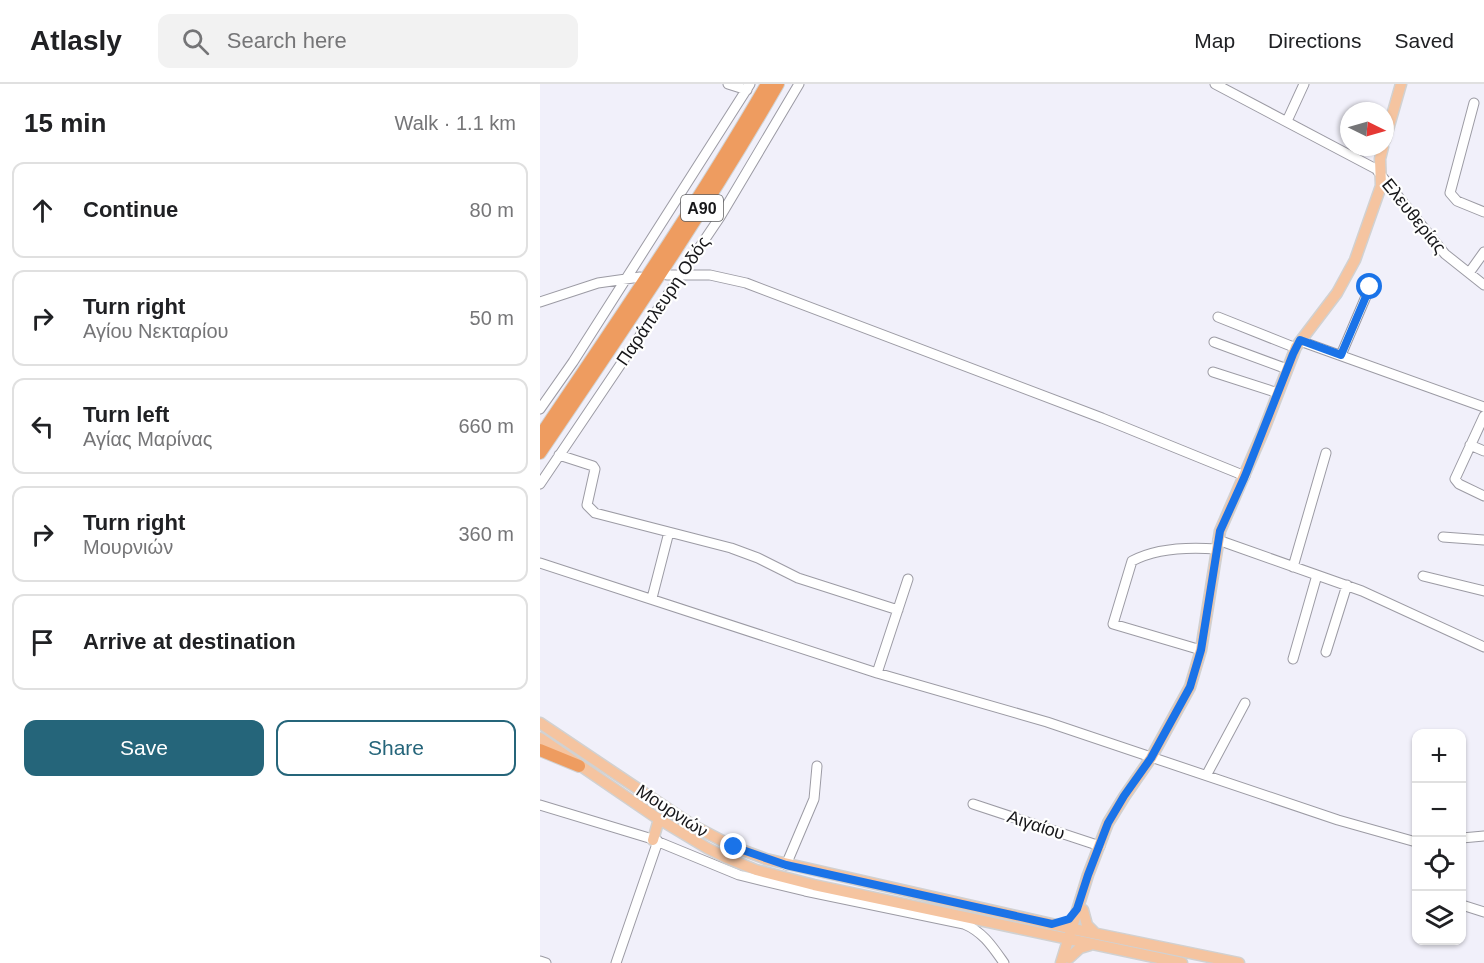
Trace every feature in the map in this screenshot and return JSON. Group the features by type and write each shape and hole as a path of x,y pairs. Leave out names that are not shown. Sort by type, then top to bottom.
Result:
{"highway":[{"name":"Α90","path":"540,436 641,286 767,84"},
{"name":"Α90","path":"540,453 629,321 778,84"},
{"path":"540,750 579,766"}],"main road":[{"path":"1394,108 1401,84"},
{"path":"1065,960 1088,875 1108,823 1151,758 1187,693 1201,650 1217,544 1224,521 1245,476 1298,344 1350,272 1381,186 1381,156"},
{"name":"Μουρνιών","path":"540,723 692,825 734,847 786,865 1052,929"},
{"path":"540,738 659,819 717,853 756,870 824,887 1052,929 1073,935 1239,963"},
{"path":"656,840 659,819"},
{"path":"1052,929 1080,909"},
{"path":"1080,909 1095,939 1182,963"},
{"path":"1052,929 1061,944 1065,960"},
{"path":"1065,960 1095,939"}],"street":[{"path":"540,409 748,87 728,84"},
{"name":"Παράπλευρη Οδός","path":"540,484 720,217 799,84"},
{"name":"Ελευθερίας","path":"1215,84 1373,166 1437,245 1451,260 1484,285"},
{"path":"1287,121 1304,84"},
{"path":"1474,103 1450,194 1456,201 1484,212"},
{"path":"1469,273 1484,252"},
{"path":"668,275 710,275 746,283 1102,418 1245,476"},
{"path":"540,302 598,283 627,277 640,277"},
{"path":"1341,355 1370,287"},
{"path":"1218,317 1298,344 1341,355 1484,406"},
{"path":"1214,342 1287,369"},
{"path":"1213,372 1278,393"},
{"path":"1484,416 1455,479 1459,484 1481,495 1484,483"},
{"path":"1470,445 1484,451"},
{"path":"1293,567 1326,453"},
{"path":"560,455 593,466 595,469 587,505 604,516 744,553 798,578 898,610"},
{"path":"652,598 669,532"},
{"path":"1443,537 1484,540"},
{"path":"1201,650 1113,624 1132,561 1160,552 1217,544 1347,585 1412,612 1484,647"},
{"path":"540,563 877,673 1047,722 1351,824 1412,841"},
{"path":"1293,659 1317,575"},
{"path":"1423,576 1484,591"},
{"path":"877,673 908,579"},
{"path":"1326,652 1347,585"},
{"path":"1207,774 1245,703"},
{"path":"786,865 814,799 817,766"},
{"name":"Αιγαίου","path":"973,804 1100,846"},
{"path":"540,805 656,840 726,871 964,924 980,932 1004,963"},
{"path":"1466,838 1484,836"},
{"path":"616,963 656,840"},
{"path":"1466,907 1484,912"},
{"path":"540,961 546,963"}],"route":[{"path":"734,847 766,860 786,865 1052,924 1069,919 1077,909 1108,823 1151,758 1190,687 1201,650 1220,531 1245,476 1293,354 1300,340 1341,355 1370,287"}]}
